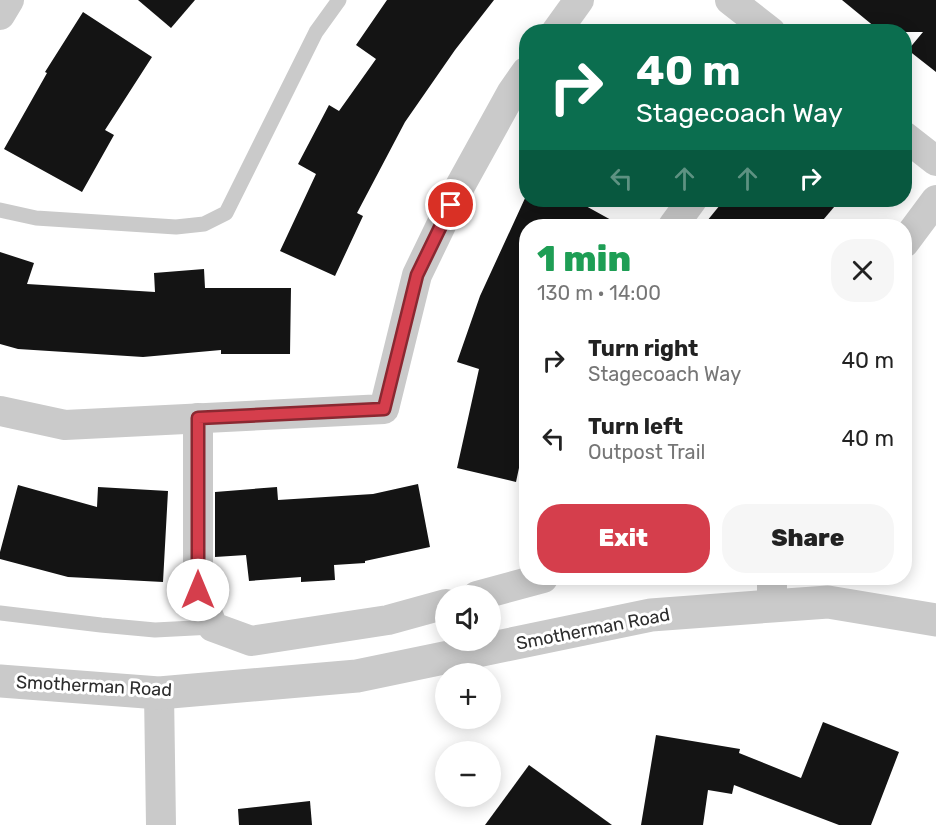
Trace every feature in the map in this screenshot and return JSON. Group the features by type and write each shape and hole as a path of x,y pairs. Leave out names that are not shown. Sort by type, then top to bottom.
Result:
{"street":[{"path":"0,15 9,0"},
{"path":"562,24 579,0"},
{"path":"730,0 761,24"},
{"path":"0,411 65,424 384,409 417,275 459,188 519,82"},
{"path":"912,142 936,160"},
{"path":"912,232 936,200"},
{"path":"198,418 198,590 213,627 251,641 388,620 435,607"},
{"path":"501,589 519,585"},
{"name":"Smotherman Road","path":"0,681 159,693 357,676 772,592 936,620"},
{"path":"159,693 161,825"}],"lane":[{"path":"0,210 36,218 176,227 204,224 226,213 316,32 339,0"},
{"path":"0,613 101,626 154,630 213,627"}],"building":[{"path":"138,0 195,0 171,28"},
{"path":"387,0 494,0 455,50 405,122 357,213 363,216 335,276 280,251 316,174 298,164 329,105 339,111 376,59 356,45"},
{"path":"842,0 936,0 936,72 912,53 912,45 923,32 912,32 912,24 871,24"},
{"path":"83,12 152,57 105,130 114,135 82,192 4,149 47,73 45,72"},
{"path":"521,207 588,207 609,219 519,219 519,468 516,482 457,468 479,369 457,362 480,296"},
{"path":"718,207 834,207 824,219 709,219"},
{"path":"0,252 34,263 27,284 155,292 154,273 204,269 205,288 291,288 290,354 221,354 221,350 143,357 18,349 0,344"},
{"path":"418,484 430,547 365,561 365,563 334,565 335,580 301,582 301,577 249,581 246,555 215,557 215,492 277,487 278,500 373,494"},
{"path":"18,485 97,507 98,487 168,491 163,582 68,577 0,559"},
{"path":"823,722 899,752 871,825 839,825 734,785 732,794 708,790 703,825 641,825 656,735 740,749 739,753 801,778"},
{"path":"529,765 612,825 485,825 498,807 501,807 501,803"},
{"path":"310,801 312,825 239,825 238,809"}],"route":[{"path":"198,590 198,418 384,409 417,275 451,205"}]}
